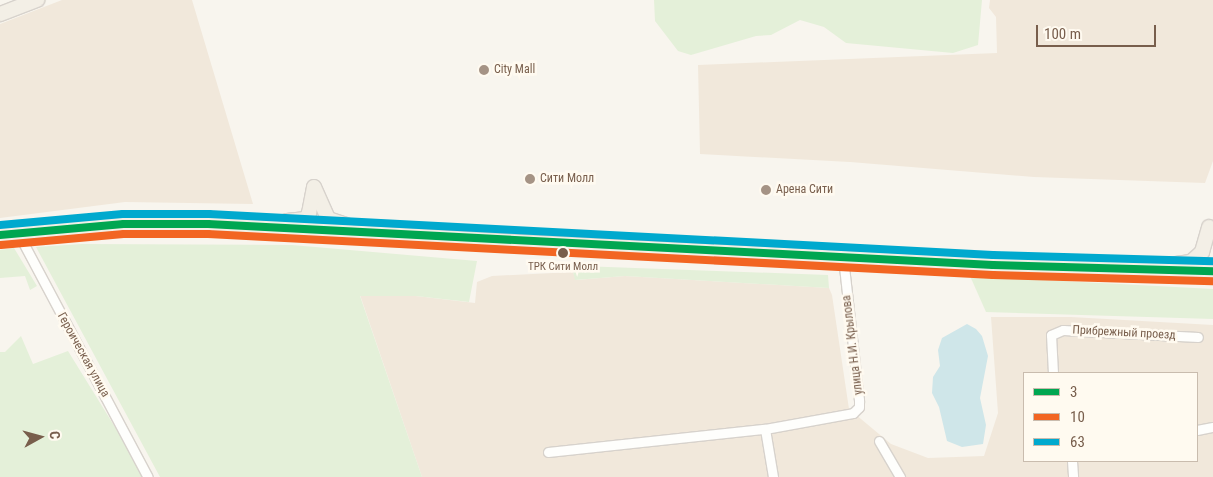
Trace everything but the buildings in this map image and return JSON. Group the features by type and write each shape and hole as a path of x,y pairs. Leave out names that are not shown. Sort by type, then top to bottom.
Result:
{"main road":[{"path":"0,14 37,0"},
{"path":"252,226 270,221 293,222 306,219 310,213 314,185"},
{"path":"314,185 319,229"},
{"path":"314,185 328,219 342,225 361,226 386,233"},
{"path":"0,235 124,224 252,226 843,257 1210,271 1209,227"},
{"path":"1209,227 1213,256"},
{"path":"1131,268 1147,264 1184,264 1191,262 1202,252 1209,227"}],"street":[{"name":"Героическая улица","path":"18,233 148,477"},
{"name":"улица Н.И. Крылова","path":"765,429 853,413 859,407 843,257"},
{"name":"Прибрежный проезд","path":"1053,372 1051,335 1063,330 1198,337"},
{"path":"1198,430 1213,428"},
{"path":"548,452 765,429 773,477"},
{"path":"879,442 900,477"},
{"path":"1072,462 1073,477"}],"shaded area":[{"path":"62,0 192,0 253,204 125,202 0,218 0,24"},
{"path":"990,0 1213,0 1213,161 1205,183 1034,177 850,162 700,154 698,65 997,53 996,17 989,8"},
{"path":"573,272 576,280 625,276 829,288 832,295 849,409 891,444 928,458 984,456 998,413 991,317 1071,317 1213,325 1213,477 422,477 360,295 416,296 475,303 477,282 492,276"}],"green space":[{"path":"654,0 982,0 978,45 953,53 846,43 824,27 800,20 771,35 756,36 691,55 678,51 655,21"},
{"path":"82,244 292,245 477,261 469,302 416,296 360,296 422,477 160,477 36,247"},
{"path":"14,248 37,286 30,290 25,276 0,278 0,250"},
{"path":"581,266 828,275 829,288 625,276 575,280 573,272"},
{"path":"970,276 1213,289 1213,319 986,312"},
{"path":"21,336 33,364 68,351 131,453 143,477 0,477 0,352 5,352"}],"water":[{"path":"967,324 976,329 982,336 988,356 980,398 986,425 983,444 962,447 947,441 939,407 932,393 933,377 940,366 938,350 942,338"}],"transit line":[{"name":"63","path":"0,225 123,214 209,214 993,255 1213,261"},
{"name":"3","path":"0,235 124,224 208,224 993,265 1213,271"},
{"name":"10","path":"1,245 124,234 208,234 993,275 1213,281"}],"place":[{"name":"City Mall","path":"484,70"},
{"name":"Сити Молл","path":"530,179"},
{"name":"Арена Сити","path":"766,190"},
{"name":"ТРК Сити Молл","path":"563,253"}]}
